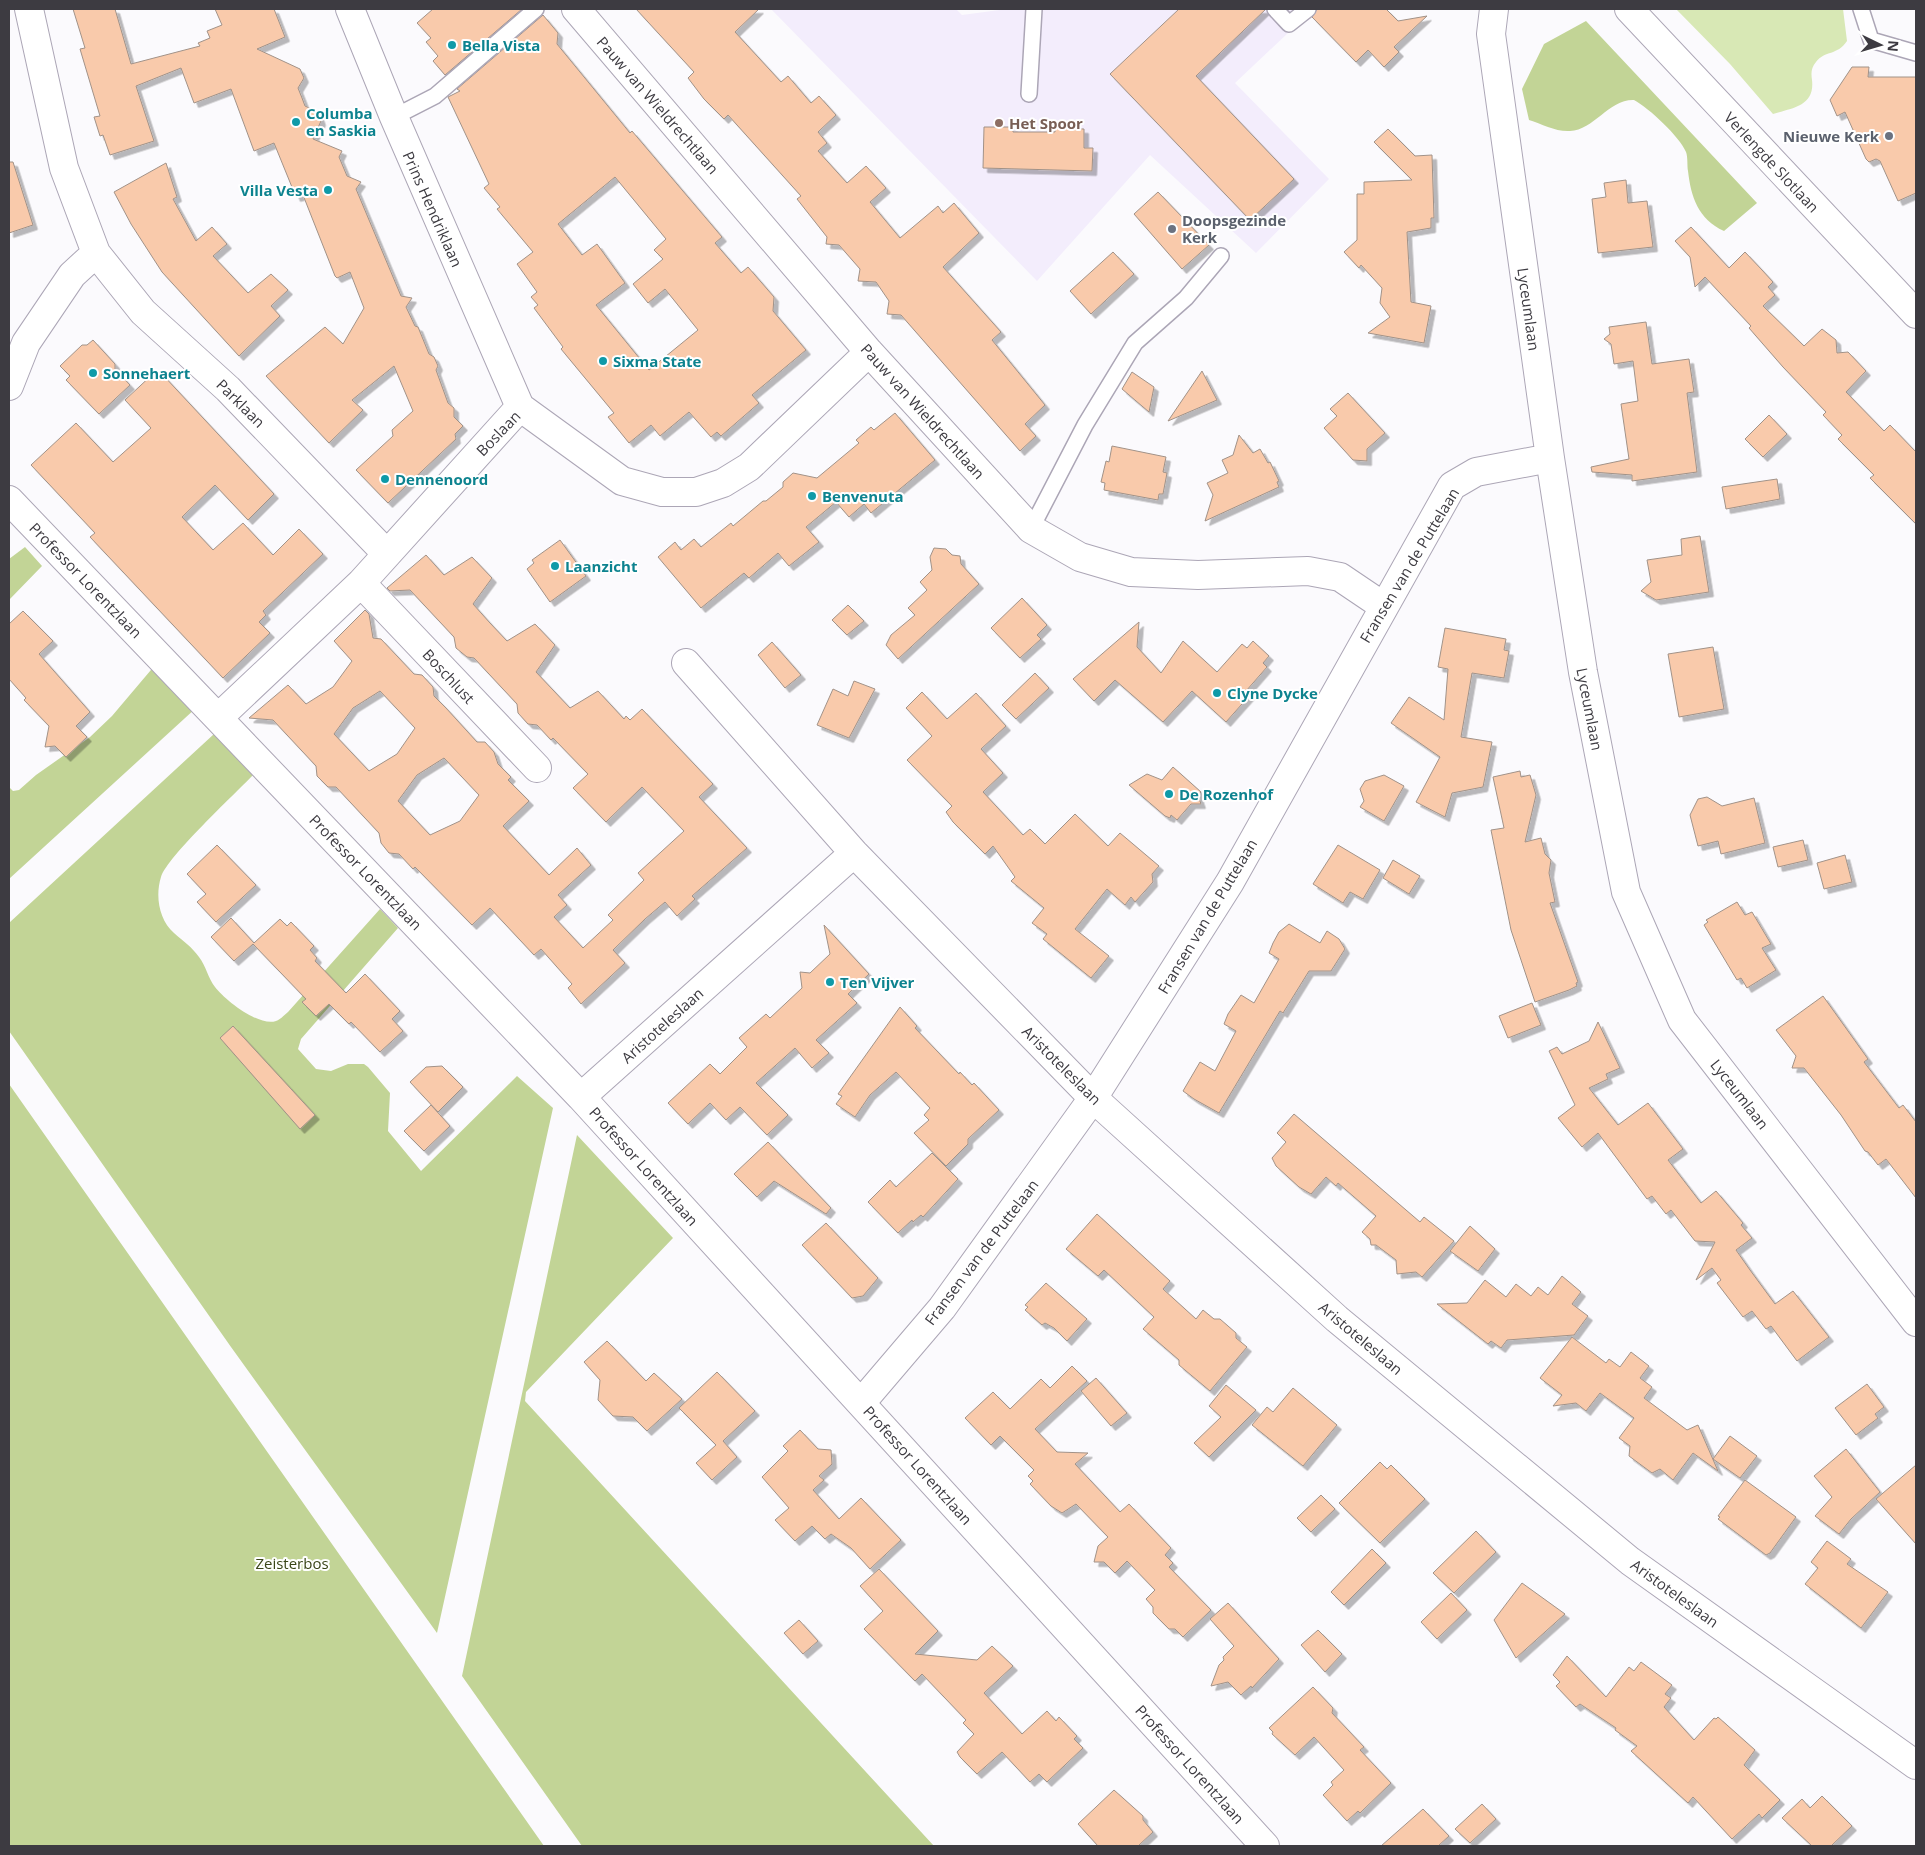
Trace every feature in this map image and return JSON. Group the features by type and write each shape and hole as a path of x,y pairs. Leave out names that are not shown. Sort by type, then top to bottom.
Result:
{"street":[{"name":"Parklaan","path":"29,9 64,168 96,253 143,312 228,389 386,553"},
{"name":"Pauw van Wieldrechtlaan","path":"576,9 869,352 1031,529 1080,557 1131,572 1198,576 1308,570 1340,577 1383,606"},
{"name":"Lyceumlaan","path":"1494,9 1491,34 1550,458 1583,672 1626,892 1682,1020 1916,1322"},
{"name":"Verlengde Slotlaan","path":"1629,9 1916,314"},
{"name":"Prins Hendriklaan","path":"354,11 394,117 520,407"},
{"path":"9,386 26,343 72,275 96,253"},
{"name":"Boslaan","path":"218,718 361,583 386,553 520,407 622,481 662,492 696,492 723,483 749,467 869,352"},
{"name":"Fransen van de Puttelaan","path":"861,1402 942,1308 1093,1098 1230,882 1383,606 1452,486 1476,472 1550,458"},
{"name":"Professor Lorentzlaan","path":"9,500 582,1097 1265,1846"},
{"name":"Boschlust","path":"361,583 536,768"},
{"name":"Aristoteleslaan","path":"686,664 854,853 1093,1098 1337,1320 1630,1561 1916,1765"},
{"name":"Aristoteleslaan","path":"582,1097 854,853"}],"lane":[{"path":"394,117 435,96 536,9"},
{"path":"1030,94 1034,9"},
{"path":"1275,9 1289,24 1308,9"},
{"path":"1861,9 1871,40 1916,53"},
{"path":"1031,529 1085,426 1135,343 1186,298 1221,256"}],"shaded area":[{"path":"771,9 956,9 962,15 1007,9 1297,9 1305,17 1235,83 1329,179 1256,253 1150,155 1037,281"}],"green space":[{"path":"1676,9 1843,9 1847,41 1839,49 1823,56 1814,64 1812,68 1812,89 1806,101 1801,105 1773,114 1730,64"},
{"path":"1586,21 1757,203 1724,231 1708,220 1697,206 1691,190 1687,154 1683,146 1663,123 1648,109 1634,100 1617,104 1587,126 1570,131 1554,129 1529,120 1522,89 1544,44"},
{"path":"25,547 42,566 9,600 9,559"},
{"path":"156,664 196,708 9,879 9,787 13,791 19,790 36,775 90,737 112,716"},
{"path":"214,734 253,775 202,826 166,867 161,877 158,892 162,915 169,928 196,953 220,992 234,1005 252,1016 269,1022 278,1020 288,1012 380,909 398,928 301,1039 298,1049 316,1069 331,1071 348,1064 364,1064 368,1067 390,1093 388,1131 421,1171 517,1076 553,1108 437,1633 231,1347 9,1031 9,923"},
{"name":"Zeisterbos","path":"9,1084 544,1846 9,1846"},
{"path":"577,1135 673,1238 526,1392 525,1401 934,1846 582,1846 462,1676"}],"building":[{"path":"73,9 115,9 131,64 200,46 198,43 210,38 207,31 222,25 215,9 274,9 285,37 257,49 300,69 304,78 298,88 305,106 318,112 321,121 313,139 342,151 339,157 347,176 361,182 356,189 401,296 412,298 406,307 415,326 418,327 429,354 434,357 438,366 436,370 448,403 454,408 454,417 463,426 455,434 456,439 388,503 356,470 393,436 392,430 413,411 394,366 352,400 363,410 329,443 266,376 325,327 343,344 364,308 350,272 337,278 335,276 303,195 296,197 274,143 254,151 231,89 194,103 181,68 136,86 154,141 110,155 103,135 100,136 94,117 100,116 80,49 85,48"},
{"name":"Bella Vista","path":"433,9 522,9 445,75 433,61 438,56 426,42 431,38 417,23"},
{"path":"636,9 759,9 735,32 781,82 788,76 811,103 819,96 836,115 818,132 827,143 818,151 847,183 866,166 886,188 870,202 900,238 938,206 943,213 954,203 979,233 943,267 1001,332 992,340 1045,405 1025,424 1036,436 1020,451 901,315 887,314 889,301 876,282 858,281 860,269 839,245 826,244 827,237 797,199 801,196 728,115 724,119 704,99 688,78 694,72"},
{"path":"1179,9 1266,9 1196,76 1294,179 1250,220 1110,74"},
{"path":"1317,9 1386,9 1398,21 1427,16 1394,47 1399,52 1384,67 1368,50 1356,62 1312,17"},
{"path":"543,15 558,33 557,44 630,133 632,131 722,237 715,243 741,273 748,267 774,297 773,311 806,350 752,395 759,403 721,436 717,432 711,437 689,412 660,436 651,425 629,443 608,417 614,413 561,349 563,347 534,308 538,305 531,297 537,292 517,264 533,252 497,209 500,207 484,188 489,184 448,97 460,91 457,89","holes":["615,177 666,239 654,250 663,259 633,284 648,303 665,289 698,330 649,370 596,305 625,283 597,244 582,255 558,224"]},
{"name":"Nieuwe Kerk","path":"1852,67 1869,67 1868,77 1916,77 1916,193 1898,201 1880,161 1876,159 1869,162 1866,159 1845,112 1837,116 1830,100"},
{"path":"984,127 1013,127 1013,132 1055,132 1055,128 1084,129 1084,148 1093,148 1092,171 983,168"},
{"path":"1388,129 1415,156 1432,155 1434,218 1431,218 1431,228 1407,232 1411,302 1431,306 1424,343 1368,333 1390,317 1380,303 1382,288 1361,265 1359,268 1344,252 1357,240 1357,194 1364,194 1364,182 1412,180 1374,142"},
{"path":"9,162 13,162 33,225 9,233"},
{"path":"166,163 177,197 173,199 196,241 212,227 227,244 213,256 248,293 271,274 288,290 271,306 280,316 239,356 162,272 131,224 114,192"},
{"path":"1626,180 1628,203 1647,201 1653,247 1598,253 1592,199 1606,197 1604,183"},
{"name":"Doopsgezinde Kerk","path":"1158,192 1209,245 1182,269 1134,214"},
{"path":"1691,227 1729,268 1745,252 1773,282 1768,287 1775,295 1763,306 1804,346 1822,329 1836,340 1837,353 1848,352 1866,371 1846,392 1884,431 1890,425 1916,452 1916,524 1870,478 1874,475 1838,439 1842,435 1823,415 1826,412 1783,367 1749,328 1751,326 1705,277 1695,287 1690,257 1675,241"},
{"path":"1113,252 1134,274 1091,314 1070,291"},
{"path":"1646,322 1652,364 1689,359 1694,392 1687,393 1697,472 1632,481 1632,475 1592,472 1591,467 1629,459 1621,404 1638,401 1633,361 1614,364 1611,344 1604,339 1610,334 1609,327"},
{"name":"Sonnehaert","path":"93,340 115,364 115,369 130,385 99,414 66,380 70,376 60,366 82,345 87,345"},
{"path":"1202,371 1217,400 1168,421"},
{"path":"155,372 159,377 162,374 274,494 248,520 215,485 182,517 213,550 243,523 273,555 299,529 323,554 263,611 266,615 259,622 270,633 223,678 90,537 95,533 31,465 76,423 113,462 151,428 125,400"},
{"path":"1132,372 1154,387 1149,412 1122,389"},
{"path":"1348,393 1385,433 1367,449 1367,461 1353,460 1324,428 1337,416 1330,409"},
{"path":"895,413 935,460 871,513 864,504 849,517 836,502 806,527 819,542 789,566 778,553 749,578 744,573 701,608 658,557 675,542 681,550 694,539 701,547 731,523 733,526 763,501 766,501 783,487 783,482 793,473 817,478 859,443 856,440 871,427 874,430"},
{"path":"1769,415 1787,434 1763,457 1745,439"},
{"path":"1239,435 1253,453 1260,449 1268,463 1270,462 1279,481 1277,482 1279,487 1205,521 1213,495 1207,483 1228,473 1222,460 1233,455"},
{"path":"1112,446 1166,457 1163,472 1167,473 1163,494 1159,494 1158,500 1104,490 1105,483 1101,482 1106,461 1109,462"},
{"path":"1777,479 1780,499 1726,509 1722,487"},
{"path":"1700,536 1709,592 1656,600 1641,591 1651,582 1647,560 1682,555 1681,539"},
{"name":"Laanzicht","path":"560,540 586,576 550,602 527,569 534,563 532,560"},
{"path":"934,548 946,549 952,555 960,556 961,564 979,584 898,659 886,645 891,635 915,615 908,608 927,590 920,582 932,570 930,557"},
{"path":"426,555 444,575 472,557 492,578 473,604 507,641 535,624 555,645 536,672 570,708 598,691 624,719 626,716 630,720 642,709 713,784 699,797 747,848 692,896 695,899 677,916 665,902 645,919 613,950 625,963 581,1004 568,988 572,984 541,949 534,955 490,908 472,925 415,867 413,869 399,854 389,853 381,843 379,833 336,787 328,787 317,776 316,766 273,720 249,718 288,685 306,704 333,687 352,661 334,641 365,610 369,614 373,638 381,639 414,674 422,675 433,687 434,696 477,742 485,742 494,752 498,764 511,777 508,780 529,801 503,826 549,875 577,848 591,865 558,895 567,905 554,917 583,948 613,920 608,915 644,880 638,873 684,831 642,787 606,822 573,788 588,774 553,738 551,740 537,725 528,724 518,713 517,704 474,658 467,657 456,648 454,637 410,590 390,591 387,588","holes":["380,691 415,728 397,754 369,771 334,734 353,708","444,758 479,795 460,821 430,835 398,801 417,775"]},
{"path":"1022,598 1047,625 1037,635 1041,639 1020,658 991,628"},
{"path":"848,605 864,621 847,635 832,620"},
{"path":"23,611 53,641 39,654 90,712 76,726 87,737 66,757 55,746 45,747 49,726 24,700 26,698 9,679 9,624"},
{"path":"1139,622 1137,647 1161,673 1183,641 1217,672 1242,644 1247,648 1253,641 1269,656 1263,663 1267,667 1246,691 1250,695 1226,722 1192,691 1163,722 1115,680 1094,701 1073,679"},
{"path":"1445,628 1506,639 1504,650 1509,651 1504,678 1472,673 1461,737 1492,742 1483,787 1452,793 1445,817 1416,802 1440,757 1391,723 1409,697 1444,720 1448,669 1438,667"},
{"path":"772,642 801,675 785,688 758,655"},
{"path":"1713,647 1724,709 1679,717 1668,654"},
{"path":"1035,673 1049,688 1016,719 1002,705"},
{"path":"854,681 875,689 849,738 817,725 833,689 848,696"},
{"path":"922,692 947,719 976,693 1006,726 981,749 1003,773 983,792 1023,835 1030,829 1045,844 1075,814 1108,846 1120,833 1159,866 1152,874 1153,882 1135,902 1131,897 1125,905 1107,889 1075,929 1109,956 1091,978 1043,939 1047,934 1032,923 1044,908 1011,881 1015,877 993,846 985,854 953,822 946,812 952,806 907,760 932,736 906,708"},
{"name":"De Rozenhof","path":"1173,767 1201,792 1198,795 1201,804 1191,804 1177,820 1171,815 1170,818 1165,816 1129,785 1147,774 1162,780"},
{"path":"1520,771 1521,777 1530,775 1536,795 1525,842 1541,838 1545,854 1551,860 1549,873 1555,902 1550,903 1578,982 1576,983 1577,986 1569,990 1535,1002 1511,930 1491,830 1504,828 1493,777"},
{"path":"1384,775 1404,786 1384,821 1360,807 1364,801 1360,789 1365,781"},
{"path":"1707,797 1722,806 1754,798 1765,843 1721,854 1718,841 1698,846 1690,815 1698,799"},
{"path":"1803,840 1808,860 1778,867 1773,847"},
{"path":"217,845 256,885 216,922 197,902 206,894 187,874"},
{"path":"1338,845 1380,870 1363,899 1350,892 1343,903 1313,884"},
{"path":"1845,855 1852,882 1824,889 1817,863"},
{"path":"1393,860 1420,876 1409,894 1383,878"},
{"path":"1737,902 1745,915 1752,912 1771,944 1762,948 1776,970 1747,988 1741,978 1737,980 1704,925 1708,922 1706,920"},
{"path":"231,918 254,943 280,919 287,926 291,922 314,946 310,950 317,958 315,961 346,993 365,974 400,1011 392,1019 403,1031 380,1052 351,1022 349,1024 329,1004 316,1016 302,1002 306,999 253,944 234,961 211,937"},
{"path":"1289,924 1320,943 1327,931 1339,939 1345,949 1331,971 1309,971 1283,1013 1280,1011 1219,1113 1183,1091 1200,1062 1215,1071 1236,1031 1224,1024 1228,1014 1241,995 1254,1003 1279,959 1269,953 1273,943 1279,932"},
{"path":"824,925 869,974 848,994 857,1003 816,1040 829,1053 812,1068 795,1048 756,1083 788,1115 767,1135 740,1107 726,1120 710,1103 688,1124 668,1103 710,1064 720,1074 747,1047 739,1038 766,1014 770,1018 802,988 800,972 810,973 830,954"},
{"path":"1823,996 1868,1059 1864,1062 1899,1108 1903,1105 1916,1122 1916,1198 1886,1159 1878,1165 1868,1152 1865,1151 1841,1115 1804,1068 1792,1068 1796,1056 1776,1030"},
{"path":"1532,1003 1541,1025 1508,1038 1499,1016"},
{"path":"900,1007 917,1026 915,1028 959,1074 960,1072 972,1085 974,1083 999,1110 968,1139 968,1144 946,1166 914,1133 929,1120 924,1115 930,1108 896,1072 870,1095 855,1117 836,1104 842,1096 838,1094"},
{"path":"1598,1022 1620,1068 1606,1074 1608,1079 1589,1088 1618,1125 1648,1103 1683,1149 1668,1160 1701,1203 1716,1191 1743,1223 1741,1225 1752,1238 1736,1250 1775,1304 1793,1291 1829,1337 1797,1361 1771,1326 1766,1329 1752,1311 1743,1317 1717,1283 1721,1280 1712,1268 1696,1280 1715,1242 1695,1241 1671,1210 1666,1214 1652,1196 1647,1199 1598,1133 1582,1147 1558,1118 1575,1105 1549,1051 1557,1047 1562,1054 1589,1041"},
{"path":"233,1026 315,1115 300,1129 220,1038"},
{"path":"442,1066 463,1087 438,1112 410,1082 426,1067"},
{"path":"431,1105 450,1126 424,1151 404,1131"},
{"path":"1294,1114 1420,1222 1424,1217 1454,1241 1422,1277 1416,1272 1397,1274 1396,1260 1376,1245 1371,1245 1370,1239 1362,1232 1376,1216 1338,1183 1336,1186 1326,1177 1311,1194 1299,1187 1276,1166 1272,1158 1286,1142 1277,1133"},
{"path":"768,1142 831,1208 826,1214 774,1181 757,1197 734,1174"},
{"path":"932,1153 958,1179 923,1217 921,1215 913,1222 912,1220 898,1233 868,1202 890,1180 896,1187"},
{"path":"1097,1214 1170,1281 1163,1289 1196,1319 1203,1310 1214,1319 1220,1319 1236,1333 1236,1338 1247,1347 1210,1391 1179,1365 1179,1360 1143,1329 1154,1317 1104,1270 1098,1276 1066,1249"},
{"path":"826,1223 878,1278 863,1296 852,1298 802,1245"},
{"path":"1470,1226 1495,1249 1478,1271 1450,1251"},
{"path":"1562,1276 1581,1292 1572,1304 1588,1316 1574,1335 1507,1340 1501,1348 1491,1341 1488,1344 1437,1304 1467,1303 1485,1280 1506,1297 1516,1284 1531,1296 1538,1287 1548,1295"},
{"path":"1046,1283 1087,1319 1067,1341 1054,1328 1045,1323 1042,1325 1025,1310 1028,1307 1025,1305"},
{"path":"1572,1337 1606,1363 1609,1359 1620,1367 1631,1352 1649,1366 1640,1378 1652,1387 1644,1398 1687,1430 1698,1425 1718,1471 1693,1453 1673,1480 1660,1469 1652,1473 1629,1456 1630,1446 1619,1438 1634,1418 1600,1393 1586,1411 1576,1403 1553,1406 1562,1395 1540,1378"},
{"path":"607,1341 646,1381 654,1373 682,1399 647,1431 633,1417 613,1416 598,1400 600,1380 584,1362"},
{"path":"1072,1366 1087,1381 1035,1429 1057,1452 1088,1453 1075,1464 1120,1512 1129,1504 1171,1548 1165,1555 1173,1563 1169,1567 1211,1610 1183,1637 1175,1629 1169,1629 1153,1613 1153,1607 1146,1599 1155,1590 1127,1561 1115,1573 1104,1562 1094,1562 1098,1546 1108,1537 1076,1504 1062,1513 1051,1506 1030,1484 1033,1481 1028,1476 1034,1470 1000,1436 991,1445 965,1418 993,1392 1010,1409 1041,1379 1050,1388"},
{"path":"717,1372 755,1411 723,1441 737,1457 712,1480 696,1463 716,1445 679,1408"},
{"path":"1096,1378 1127,1413 1111,1426 1081,1391"},
{"path":"1867,1384 1884,1407 1875,1414 1878,1418 1856,1435 1835,1408"},
{"path":"1226,1385 1256,1410 1209,1457 1194,1443 1221,1417 1209,1406"},
{"path":"1293,1388 1337,1425 1303,1466 1252,1425 1267,1407 1273,1412"},
{"path":"800,1430 818,1449 831,1450 832,1464 819,1476 824,1480 813,1490 839,1519 861,1498 901,1540 870,1569 851,1548 831,1534 825,1539 812,1526 795,1541 775,1520 789,1508 762,1477 788,1451 783,1446"},
{"path":"1730,1436 1757,1456 1740,1478 1713,1459"},
{"path":"1846,1449 1880,1492 1851,1519 1839,1534 1815,1516 1832,1497 1814,1476"},
{"path":"1380,1462 1387,1469 1391,1465 1425,1499 1380,1543 1339,1503"},
{"path":"1916,1465 1916,1544 1876,1499"},
{"path":"1745,1480 1796,1517 1770,1553 1766,1555 1718,1519 1720,1517 1718,1516"},
{"path":"1321,1495 1335,1509 1311,1532 1297,1518"},
{"path":"1476,1531 1496,1552 1454,1593 1433,1573"},
{"path":"1827,1541 1851,1559 1847,1564 1888,1592 1861,1628 1805,1584 1818,1568 1811,1562"},
{"path":"1372,1549 1386,1563 1344,1605 1331,1592"},
{"path":"879,1569 938,1631 915,1654 977,1660 992,1646 1013,1666 984,1693 1022,1734 1047,1711 1056,1721 1059,1717 1077,1736 1074,1739 1083,1748 1047,1782 1039,1774 1030,1782 1002,1752 977,1774 957,1752 974,1734 963,1723 966,1720 922,1674 915,1681 864,1629 883,1611 860,1586"},
{"path":"1522,1583 1565,1614 1516,1658 1494,1620"},
{"path":"1451,1593 1467,1610 1437,1639 1421,1622"},
{"path":"1228,1603 1279,1659 1252,1688 1251,1686 1241,1695 1228,1682 1211,1686 1219,1665 1224,1660 1223,1657 1234,1646 1210,1619"},
{"path":"799,1620 818,1641 803,1654 784,1633"},
{"path":"1318,1630 1342,1654 1325,1672 1301,1645"},
{"path":"1567,1656 1606,1697 1629,1667 1634,1671 1641,1662 1672,1685 1665,1694 1671,1698 1664,1707 1694,1740 1714,1718 1718,1717 1755,1750 1744,1765 1780,1800 1762,1818 1759,1814 1732,1839 1693,1797 1688,1803 1631,1751 1637,1746 1615,1730 1616,1728 1580,1704 1576,1707 1556,1686 1560,1682 1553,1675"},
{"path":"1313,1687 1333,1708 1332,1713 1364,1747 1360,1750 1391,1783 1360,1813 1358,1811 1347,1821 1323,1795 1333,1785 1331,1782 1344,1770 1314,1737 1295,1755 1272,1734 1273,1732 1269,1728"},
{"path":"1114,1790 1143,1816 1143,1820 1153,1832 1138,1846 1098,1846 1078,1824"},
{"path":"1822,1796 1852,1826 1831,1846 1812,1846 1782,1818 1802,1799 1810,1808"},
{"path":"1482,1804 1496,1819 1470,1843 1455,1829"},
{"path":"1423,1809 1449,1836 1438,1846 1381,1846"}],"place":[{"name":"Bella Vista","path":"452,45"},
{"name":"Columba en Saskia","path":"296,122"},
{"name":"Het Spoor","path":"999,123"},
{"name":"Nieuwe Kerk","path":"1889,136"},
{"name":"Villa Vesta","path":"328,190"},
{"name":"Doopsgezinde Kerk","path":"1172,229"},
{"name":"Sixma State","path":"603,361"},
{"name":"Sonnehaert","path":"93,373"},
{"name":"Dennenoord","path":"385,479"},
{"name":"Benvenuta","path":"812,496"},
{"name":"Laanzicht","path":"555,566"},
{"name":"Clyne Dycke","path":"1217,693"},
{"name":"De Rozenhof","path":"1169,794"},
{"name":"Ten Vijver","path":"830,982"}]}
